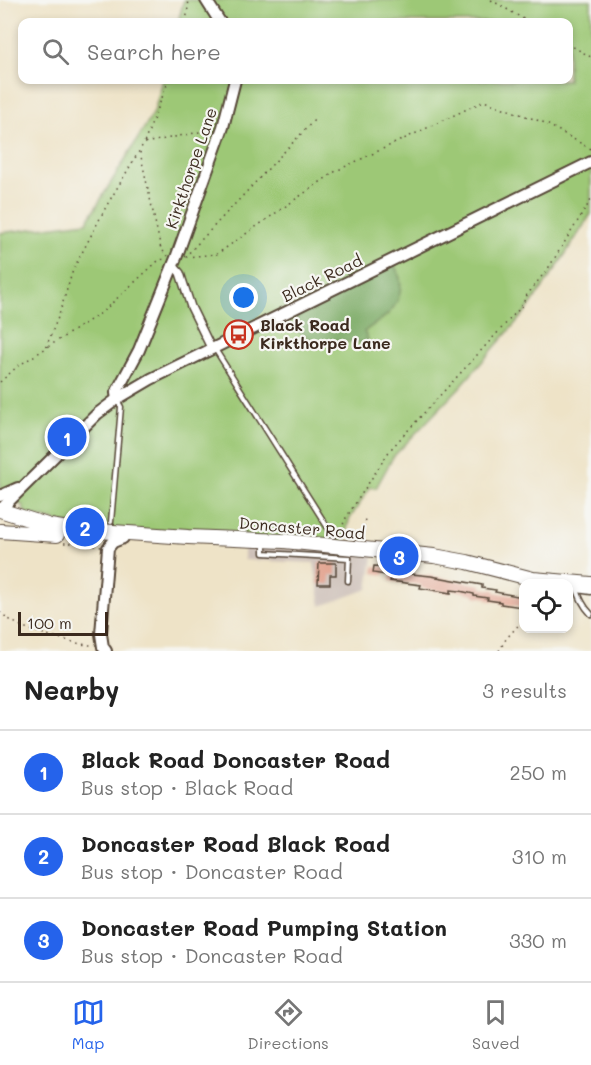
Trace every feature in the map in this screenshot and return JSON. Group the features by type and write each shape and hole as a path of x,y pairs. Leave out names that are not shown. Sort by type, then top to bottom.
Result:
{"highway":[{"name":"Doncaster Road","path":"0,510 50,526 108,537 188,537"},
{"name":"Doncaster Road","path":"0,531 108,537 263,540 354,552 434,556 533,579 576,586 591,584"}],"main road":[{"path":"206,0 217,18"},
{"name":"Kirkthorpe Lane","path":"117,399 116,393 139,350 173,265 223,127 234,84"},
{"name":"Black Road","path":"0,510 97,414 117,399 151,379 591,162"},
{"path":"24,486 19,493 18,502 19,510 28,520"},
{"name":"Black Road","path":"0,496 24,486"},
{"path":"104,648 100,634 108,537"}],"street":[{"path":"173,265 180,273 191,307 213,349"}],"lane":[{"path":"213,349 333,536"},
{"path":"108,537 121,407 117,399"},
{"path":"25,539 48,534"},
{"path":"348,581 354,552"},
{"path":"576,586 591,592"},
{"path":"576,586 580,600 591,614"}],"path":[{"path":"187,18 189,0"},
{"path":"491,0 522,18"},
{"path":"573,47 591,57"},
{"path":"46,348 73,270 107,205 140,151 167,84"},
{"path":"316,118 236,205 184,257 217,254 336,171 484,101 545,123 591,149"},
{"path":"144,143 223,127"},
{"path":"0,382 18,366 100,313 159,260 171,259 161,249 140,151"},
{"path":"341,537 344,521 390,450 521,307 591,200"},
{"path":"354,552 365,517"},
{"path":"0,612 13,622 32,630 86,646 104,648"},
{"path":"499,651 519,625"}],"shaded area":[{"path":"244,546 374,550 368,589 321,606 314,563 244,560"}],"green space":[{"path":"184,0 591,0 591,214 527,310 460,387 393,457 376,488 370,487 349,520 343,547 101,532 27,514 23,509 24,506 0,496 0,233 87,222 154,112 162,84 573,84 573,18 179,18"},
{"path":"394,265 400,277 399,297 388,314 364,332 368,339 365,343 334,340 315,342 300,332 295,314"}],"building":[{"path":"319,563 336,563 336,575 330,575 330,584 318,584"},
{"path":"374,566 386,567 385,575 373,573"},
{"path":"392,572 482,585 482,588 496,590 495,592 519,596 519,607 501,604 501,602 460,591 451,590 451,593 420,588 421,585 390,581"}],"place":[{"name":"Black Road Kirkthorpe Lane","path":"239,334"},
{"name":"Black Road Doncaster Road","path":"67,437"},
{"name":"Doncaster Road Black Road","path":"85,527"},
{"name":"Doncaster Road Pumping Station","path":"399,556"}]}
